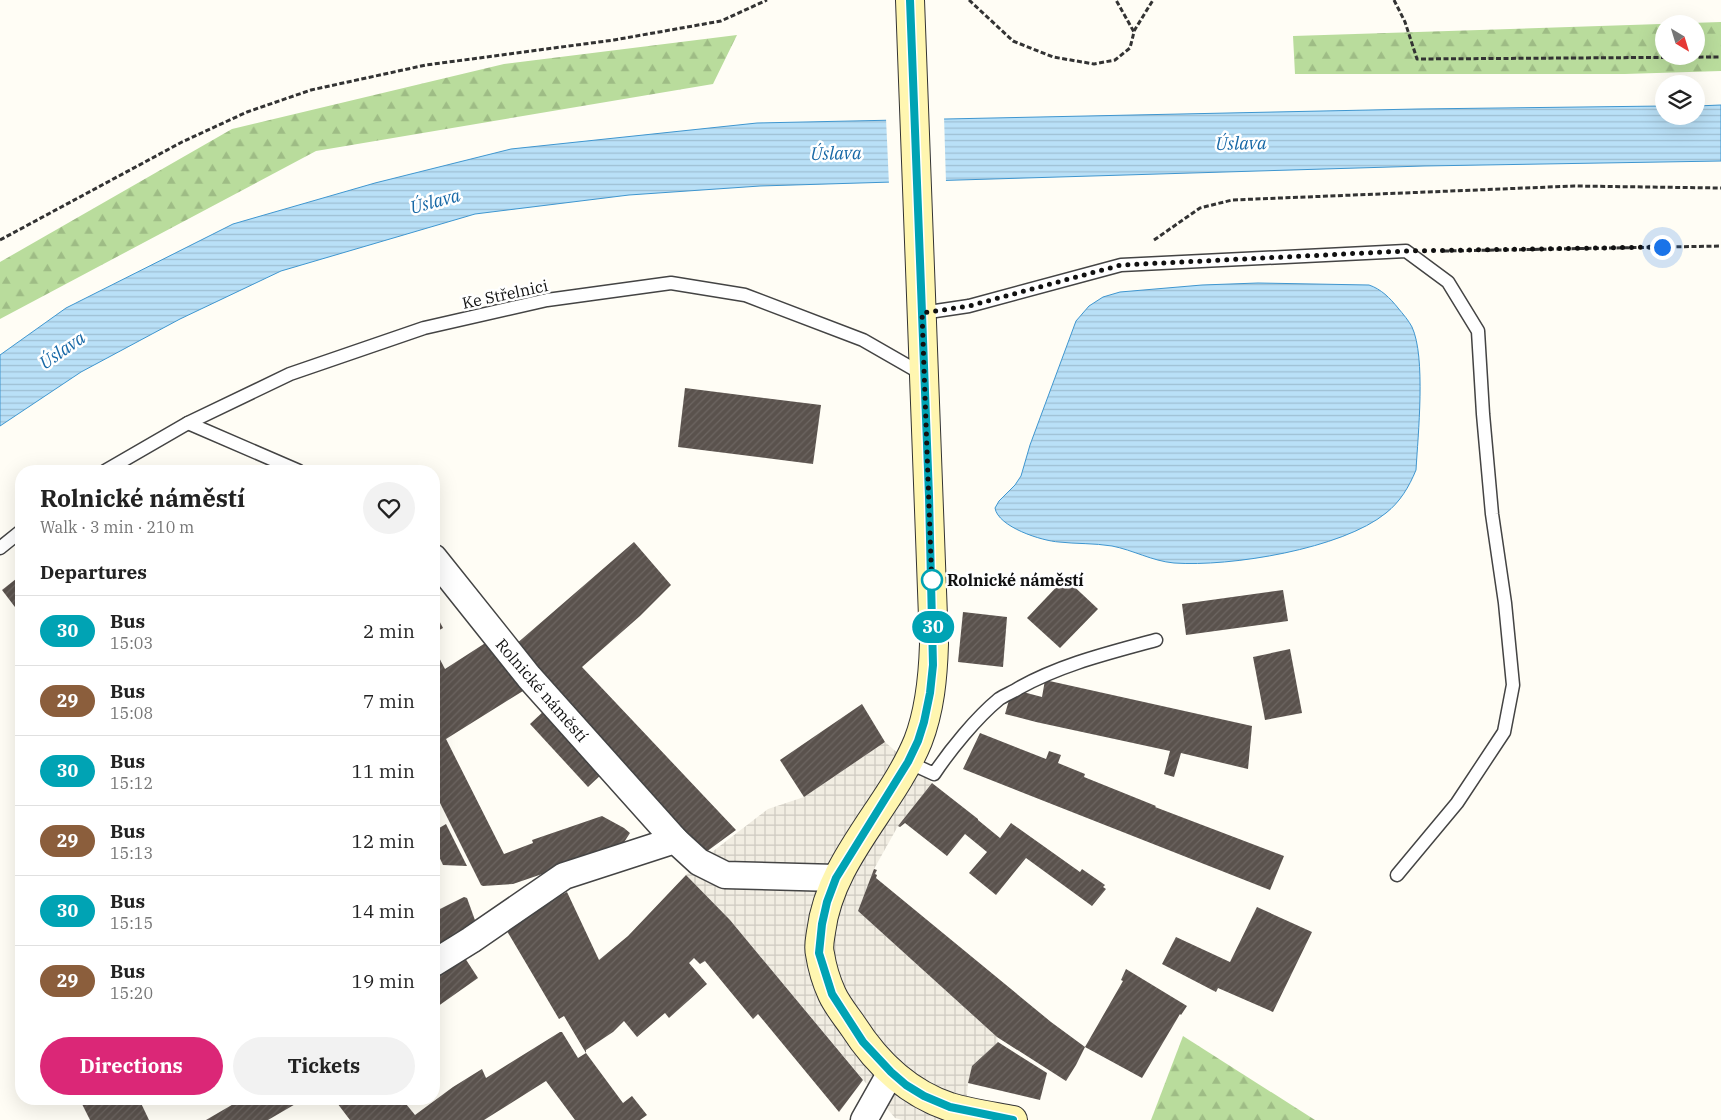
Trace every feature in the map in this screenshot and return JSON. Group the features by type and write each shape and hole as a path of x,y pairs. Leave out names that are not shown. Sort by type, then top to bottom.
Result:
{"street":[{"path":"910,0 929,496 933,665 930,693 918,741 908,762 836,878 827,902 822,924 819,953 832,994 863,1042 906,1085 924,1096 950,1107 1013,1120"},
{"name":"Rolnické náměstí","path":"440,566 529,677 675,840 699,862 725,874 836,878"},
{"path":"440,959 564,876 675,840"},
{"path":"864,1120 891,1072"}],"lane":[{"path":"921,304 969,306 1121,265 1406,251 1448,282 1478,331 1482,414 1513,685 1504,732 1457,803 1397,875"},
{"name":"Ke Střelnici","path":"115,465 188,423 290,374 424,328 547,300 672,282 745,294 864,340 924,375"},
{"path":"188,423 285,465"},
{"path":"0,548 15,537"},
{"path":"908,762 934,774 944,759 980,717 1000,699 1031,681 1068,665 1156,640"}],"path":[{"path":"0,240 182,142 247,112 310,90 426,66 614,40 721,21 767,0"},
{"path":"969,0 1013,41 1053,57 1094,64 1115,60 1130,48 1134,32 1154,0"},
{"path":"1116,0 1134,32"},
{"path":"1394,0 1405,22 1417,59 1721,57"},
{"path":"1121,265 1175,224 1200,208 1232,200 1574,186 1721,188"},
{"path":"1406,251 1721,246"}],"green space":[{"path":"1721,22 1721,71 1625,74 1295,74 1293,36 1655,24 1655,65 1705,65 1705,23"},
{"path":"737,35 713,84 316,151 0,319 0,262 232,129 504,64"},
{"path":"1183,1036 1315,1120 1151,1120"}],"shaded area":[{"path":"885,742 932,783 898,826 874,869 858,911 997,1037 998,1042 972,1066 968,1083 965,1120 902,1120 895,1118 730,920 686,875 699,862 768,809 804,797"}],"water":[{"name":"Úslava","path":"1721,105 1721,161 1424,166 760,186 629,195 475,214 281,271 180,319 81,372 0,426 0,355 66,308 233,224 375,183 511,149 757,123 1417,109 1655,106 1655,125 1705,125 1705,106"},
{"path":"1258,283 1369,285 1388,297 1411,325 1419,357 1420,376 1416,470 1404,494 1391,509 1367,526 1314,546 1254,558 1197,563 1166,562 1112,546 1042,539 1012,527 998,515 995,508 999,501 1021,476 1030,445 1076,321 1089,306 1103,297 1120,292 1202,285"}],"pier":[{"path":"944,116 946,183 889,185 886,118"}],"building":[{"path":"685,388 821,405 813,464 678,447"},
{"path":"634,542 671,585 640,616 582,667 736,830 706,852 553,692 515,645"},
{"path":"1065,578 1098,609 1060,648 1027,618"},
{"path":"15,580 15,607 2,590"},
{"path":"1283,590 1288,621 1186,635 1182,604"},
{"path":"963,612 1007,617 1003,667 958,662"},
{"path":"490,640 523,691 446,739 504,854 533,843 532,840 602,816 630,833 621,847 513,884 481,885 440,803 440,659 445,669"},
{"path":"1290,649 1302,713 1265,720 1253,657"},
{"path":"1045,680 1252,726 1248,769 1181,753 1174,777 1164,774 1170,751 1005,714 1009,700 1023,692 1042,697"},
{"path":"862,704 885,742 804,797 780,760"},
{"path":"546,709 604,772 588,787 530,724"},
{"path":"980,733 1046,759 1049,751 1061,755 1058,763 1085,774 1084,777 1155,807 1284,856 1270,890 963,769"},
{"path":"932,783 1000,838 1011,823 1080,872 1082,869 1105,885 1103,887 1106,889 1092,906 1026,858 996,895 969,873 987,852 965,834 947,856 905,823 900,827 898,826"},
{"path":"446,824 467,866 443,865 440,859 440,828"},
{"path":"874,869 877,870 876,878 1051,1022 1085,1047 1066,1081 997,1037 858,911"},
{"path":"686,875 730,920 863,1080 839,1112 758,1014 753,1019 705,961 700,964 694,958 689,963 707,984 669,1018 665,1013 637,1037 624,1021 613,1032 586,1050 586,1053 564,1016 559,1019 504,926 567,892 599,960 628,936"},
{"path":"464,897 467,898 476,923 440,947 440,909"},
{"path":"1257,907 1312,932 1273,1012 1218,988 1216,992 1162,964 1176,937 1230,962"},
{"path":"461,952 478,978 440,1005 440,966"},
{"path":"1126,969 1187,1006 1180,1014 1142,1078 1085,1047 1123,981 1121,980"},
{"path":"560,1032 562,1032 578,1058 586,1053 623,1103 632,1096 647,1115 640,1120 575,1120 546,1081 484,1120 350,1120 339,1105 407,1105 415,1115 429,1105 440,1105 440,1097 482,1069 486,1078"},
{"path":"998,1042 1047,1073 1040,1100 968,1083 972,1066"},
{"path":"82,1105 142,1105 149,1120 90,1120"},
{"path":"232,1105 294,1105 268,1120 206,1120"}],"bus line":[{"name":"30","path":"910,0 929,496 933,665 930,693 918,741 908,762 836,878 827,902 822,924 819,953 832,994 863,1042 906,1085 924,1096 950,1107 1013,1120"}],"place":[{"name":"Rolnické náměstí","path":"932,580"}],"route":[{"path":"932,580 932,588 922,313 969,306 1121,265 1406,251 1662,247"}]}
